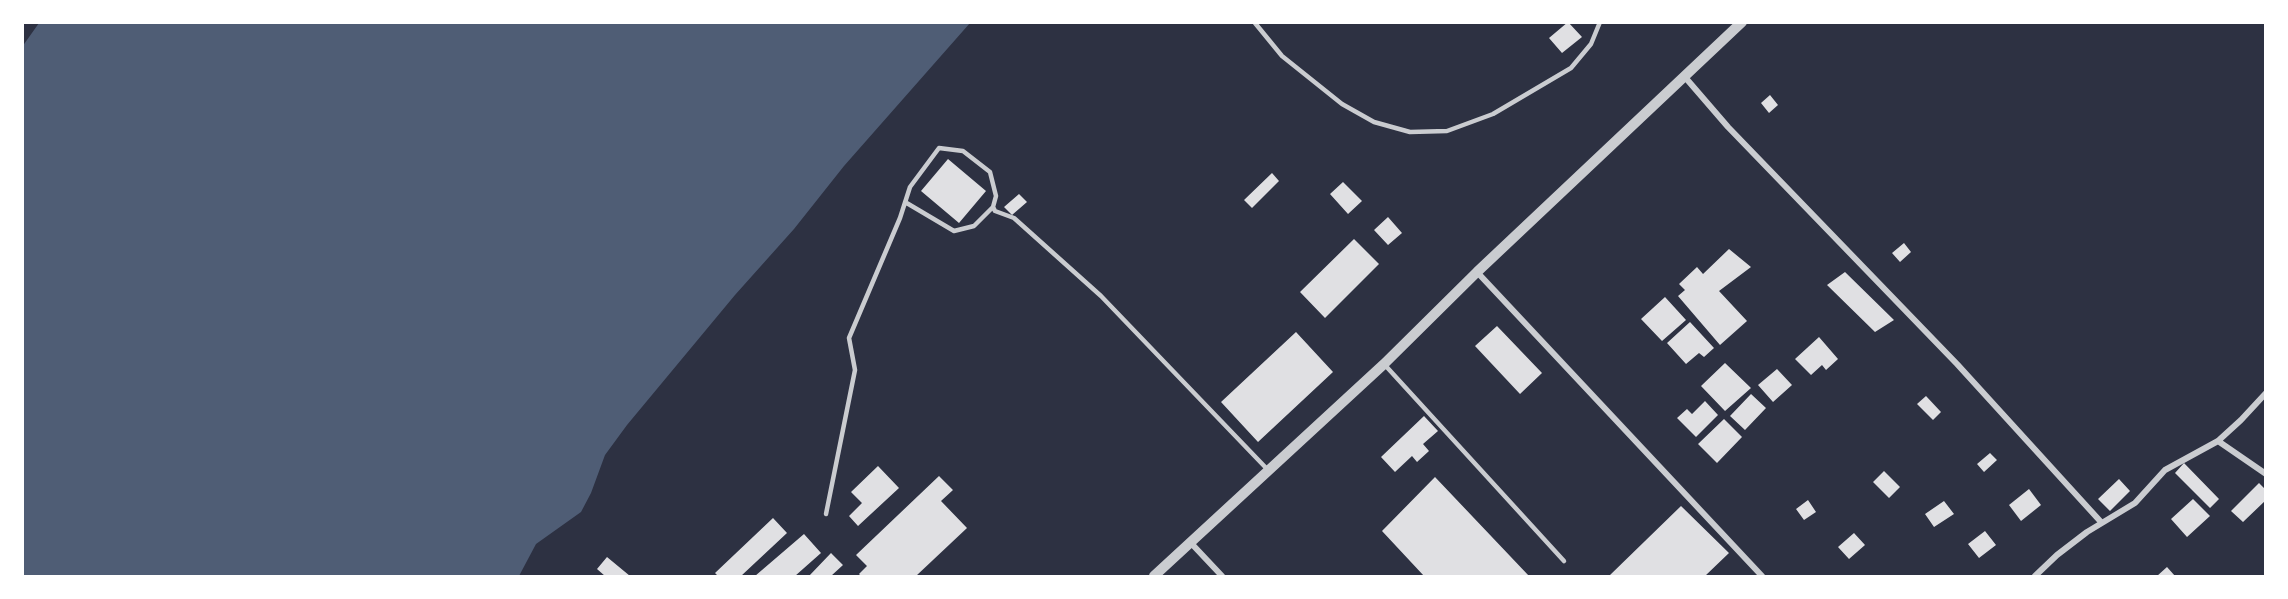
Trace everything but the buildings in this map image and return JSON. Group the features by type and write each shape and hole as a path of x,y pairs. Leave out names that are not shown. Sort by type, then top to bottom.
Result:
{"street":[{"path":"1154,576 1384,364 1477,272 1742,22"},
{"path":"1684,76 1728,127 1957,364 2102,522"},
{"path":"1477,272 1762,576"},
{"path":"2035,576 2057,555 2102,522 2135,503 2165,470 2218,441 2265,393"},
{"path":"2218,441 2265,474"},
{"path":"1190,542 1222,576"}],"lane":[{"path":"1255,23 1282,56 1342,104 1374,122 1410,132 1447,131 1493,114 1571,68 1591,44 1600,22"},
{"path":"826,514 855,370 849,338 910,187 939,148 963,151 990,172 996,196 993,207 974,226 954,231 905,202"},
{"path":"993,207 995,212 1014,218 1101,296 1268,470"},
{"path":"1384,364 1564,561"}],"water":[{"path":"39,23 970,23 844,166 794,229 735,295 627,425 605,455 591,493 581,512 536,544 519,576 23,576 22,47"}]}
